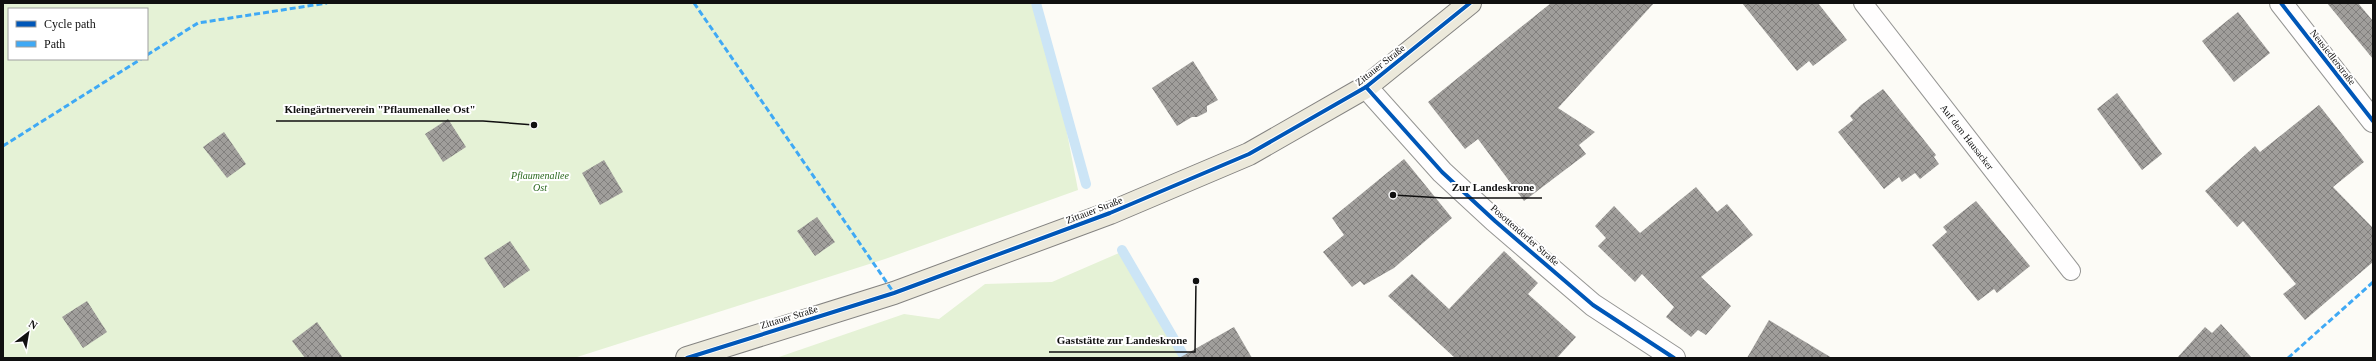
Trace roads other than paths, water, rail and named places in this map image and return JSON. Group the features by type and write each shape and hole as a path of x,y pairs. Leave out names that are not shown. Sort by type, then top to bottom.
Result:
{"main road":[{"name":"Zittauer Straße","path":"687,358 894,293 1123,208 1249,154 1366,87 1470,3"}],"street":[{"name":"Neusiedlerstraße","path":"2281,3 2373,121"},
{"name":"Posottendorfer Straße","path":"1366,87 1442,172 1495,221 1593,305 1674,358"}],"lane":[{"name":"Auf dem Hausacker","path":"1863,3 2071,271"}],"waterway":[{"path":"1036,3 1086,184"},
{"path":"1122,250 1185,358"}],"place":[{"name":"Kleingärtnerverein \"Pflaumenallee Ost\"","path":"534,125"},
{"name":"Zur Landeskrone","path":"1393,195"},
{"name":"Gaststätte zur Landeskrone","path":"1196,281"}],"park label":[{"name":"Pflaumenallee Ost","path":"540,180"}]}
